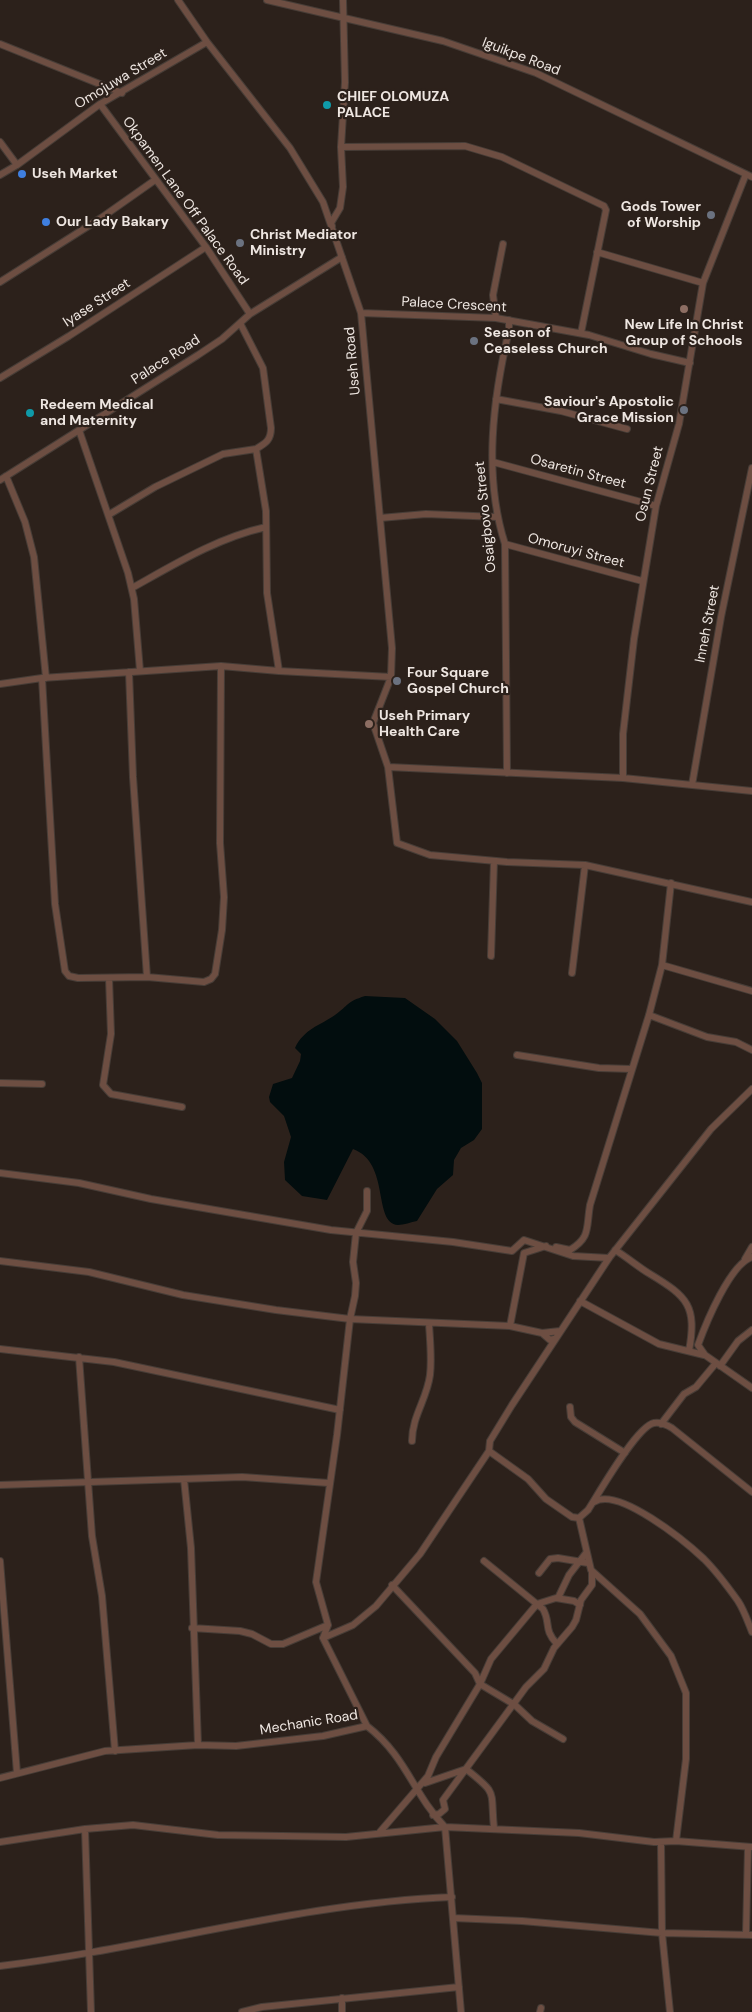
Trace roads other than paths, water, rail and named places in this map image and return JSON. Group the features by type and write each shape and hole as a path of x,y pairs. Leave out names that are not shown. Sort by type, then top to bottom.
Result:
{"street":[{"name":"Useh Road","path":"179,0 208,42 290,148 324,202 361,313 392,648 391,677 373,723 388,767 397,844 430,855 494,861"},
{"name":"Iguikpe Road","path":"267,0 443,41 536,73 749,175"},
{"path":"342,257 331,222 340,208 343,187 341,147 345,82 343,0"},
{"name":"Omojuwa Street","path":"0,175 17,165 100,104 208,42"},
{"path":"0,44 122,93"},
{"name":"Okpamen Lane Off Palace Road","path":"100,104 206,247 250,314"},
{"path":"0,142 17,165"},
{"path":"341,147 465,146 502,157 604,206 606,210 580,333"},
{"name":"Osun Street","path":"623,778 623,734 642,581 656,506 679,424 703,283 749,175"},
{"path":"0,282 102,218 155,180"},
{"path":"496,318 493,294 503,244"},
{"name":"Iyase Street","path":"0,378 69,336 206,247"},
{"path":"597,252 703,283"},
{"name":"Palace Road","path":"3,478 198,356 250,314 342,257"},
{"name":"Palace Crescent","path":"361,313 496,318 580,333 690,363"},
{"name":"Osaigbovo Street","path":"507,773 505,544 497,517 492,438 509,320"},
{"path":"110,514 155,486 223,454 256,449 267,443 271,437 271,428 263,368 240,323"},
{"path":"496,400 560,411 627,429"},
{"path":"80,430 110,514 132,588 140,671"},
{"path":"256,449 266,527 266,593 279,672"},
{"name":"Osaretin Street","path":"493,462 656,506"},
{"name":"Inneh Street","path":"692,785 721,617 752,468"},
{"path":"3,478 25,522 34,558 44,678 55,904 62,962 69,976 78,978 147,977 204,982 216,974 224,897 220,843 221,666"},
{"path":"380,518 442,514 497,517"},
{"path":"132,588 215,542 240,533 266,527"},
{"name":"Omoruyi Street","path":"505,544 642,581"},
{"path":"0,684 44,678 221,666 279,672 391,677"},
{"path":"129,672 133,777 147,977"},
{"path":"388,767 623,778 752,791"},
{"path":"491,956 494,861 585,865 752,902"},
{"path":"572,973 585,865"},
{"path":"510,1326 524,1253 545,1246 570,1250 583,1242 586,1236 590,1205 650,1015 662,965 671,883"},
{"path":"662,965 752,991"},
{"path":"109,978 111,1034 104,1076 105,1090 111,1094 182,1107"},
{"path":"650,1015 707,1037 736,1042 752,1050"},
{"path":"517,1055 599,1068 632,1070"},
{"path":"0,1084 42,1084"},
{"path":"323,1638 353,1625 376,1606 420,1554 489,1452 490,1441 498,1427 554,1339 609,1258 711,1129 752,1089"},
{"path":"0,1174 79,1183 150,1199 356,1233 512,1251 524,1240 573,1256 609,1258"},
{"path":"368,1191 367,1211 356,1233 353,1262 356,1283 316,1582 328,1625 323,1638 368,1726"},
{"path":"752,1247 749,1258 730,1278 698,1345 705,1355 752,1388"},
{"path":"615,1250 668,1284 682,1296 691,1312 694,1327 689,1352"},
{"path":"0,1261 89,1272 182,1295 350,1319 429,1324 510,1326 542,1332 560,1331"},
{"path":"580,1301 659,1344 705,1355"},
{"path":"412,1441 412,1426 422,1403 430,1375 429,1324"},
{"path":"661,1424 684,1394 696,1387 738,1341 752,1330"},
{"path":"542,1332 550,1340 554,1339"},
{"path":"0,1349 114,1362 340,1410"},
{"path":"79,1357 87,1482 92,1536 102,1596 115,1751"},
{"path":"570,1407 571,1417 574,1422 625,1453"},
{"path":"489,1452 528,1479 546,1499 572,1517 579,1518 584,1515 640,1431 654,1423 661,1424 672,1428 752,1492"},
{"path":"0,1485 242,1477 330,1483"},
{"path":"184,1479 191,1548 192,1628 198,1745"},
{"path":"592,1503 598,1500 614,1499 647,1516 687,1543 706,1561 738,1602 752,1632"},
{"path":"579,1518 588,1564 592,1571 640,1614 671,1656 686,1693 686,1759 676,1841"},
{"path":"558,1598 578,1561 586,1552"},
{"path":"538,1573 550,1559 558,1558 588,1564"},
{"path":"0,1561 17,1773"},
{"path":"484,1561 538,1604 546,1614 547,1631 557,1644"},
{"path":"433,1815 439,1814 445,1809 444,1800 515,1705 526,1687 544,1669 557,1644 576,1620 585,1594 592,1585 592,1571"},
{"path":"392,1585 475,1673 480,1684 515,1705 532,1721 563,1739"},
{"path":"378,1834 428,1776 436,1757 480,1684 491,1659 538,1604 558,1598 574,1601 580,1605"},
{"path":"192,1628 240,1631 252,1634 271,1644 284,1644 328,1625"},
{"name":"Mechanic Road","path":"0,1778 115,1751 198,1745 236,1746 323,1736 368,1726 385,1740 418,1789 426,1806 445,1827"},
{"path":"418,1789 429,1781 466,1769"},
{"path":"466,1769 488,1786 493,1796 494,1828"},
{"path":"0,1842 85,1829 133,1825 218,1835 346,1837 445,1827 579,1833 661,1842 676,1841 751,1847 749,1935 662,1933 522,1921 453,1918"},
{"path":"445,1827 461,2012"},
{"path":"85,1829 91,2012"},
{"path":"661,1842 662,1933 670,2012"},
{"path":"0,1966 88,1952 283,1916 409,1898 452,1897"},
{"path":"242,2012 262,2007 459,1987"},
{"path":"342,1998 342,2012"}],"place":[{"name":"CHIEF OLOMUZA PALACE","path":"327,105"},
{"name":"Useh Market","path":"22,174"},
{"name":"Gods Tower of Worship","path":"711,215"},
{"name":"Our Lady Bakary","path":"46,222"},
{"name":"Christ Mediator Ministry","path":"240,243"},
{"name":"New Life In Christ Group of Schools","path":"684,309"},
{"name":"Season of Ceaseless Church","path":"474,341"},
{"name":"Saviour's Apostolic Grace Mission","path":"684,410"},
{"name":"Redeem Medical and Maternity","path":"30,413"},
{"name":"Four Square Gospel Church","path":"397,681"},
{"name":"Useh Primary Health Care","path":"369,724"}]}
